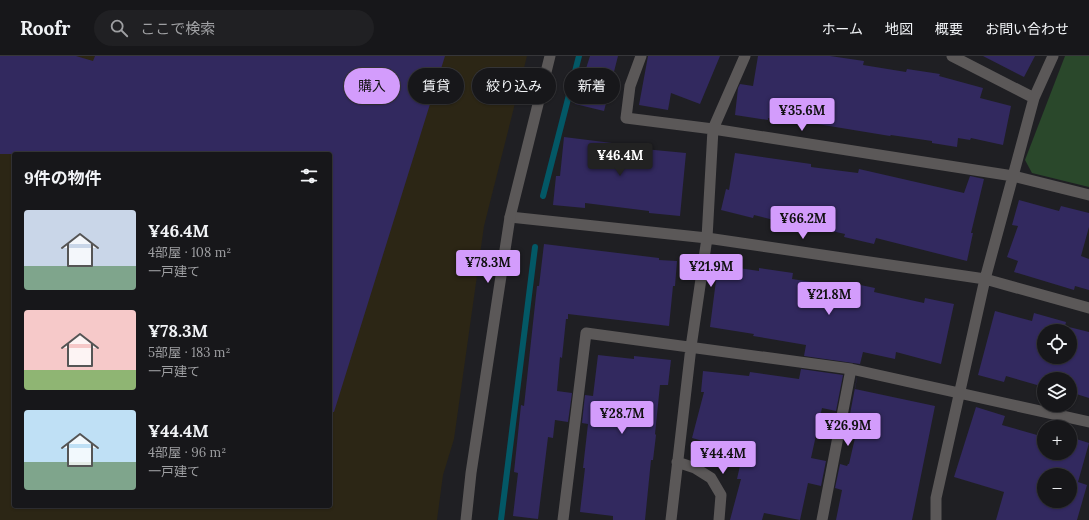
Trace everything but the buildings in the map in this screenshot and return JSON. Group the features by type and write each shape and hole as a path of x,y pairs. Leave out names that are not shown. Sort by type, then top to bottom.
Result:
{"street":[{"path":"466,520 471,473 510,217 550,56"},
{"path":"641,56 630,86 626,118 713,129 1013,176 1089,195"},
{"path":"671,520 691,346 707,238 713,129 745,56"},
{"path":"952,56 1034,98"},
{"path":"936,520 936,498 985,279 1034,98 1053,56"},
{"path":"510,217 707,238 985,279 1089,308"},
{"path":"563,520 586,333 691,346 851,369 1089,422"},
{"path":"822,520 851,369"},
{"path":"677,462 695,468 711,478 721,495 719,520"}],"shaded area":[{"path":"0,56 527,56 524,68 472,68 472,104 515,104 484,226 454,439 443,475 437,520 0,520"}],"green space":[{"path":"1065,56 1089,56 1089,187 1032,173 1025,160"}],"waterway":[{"path":"543,196 579,56"},
{"path":"501,520 535,247"}]}
